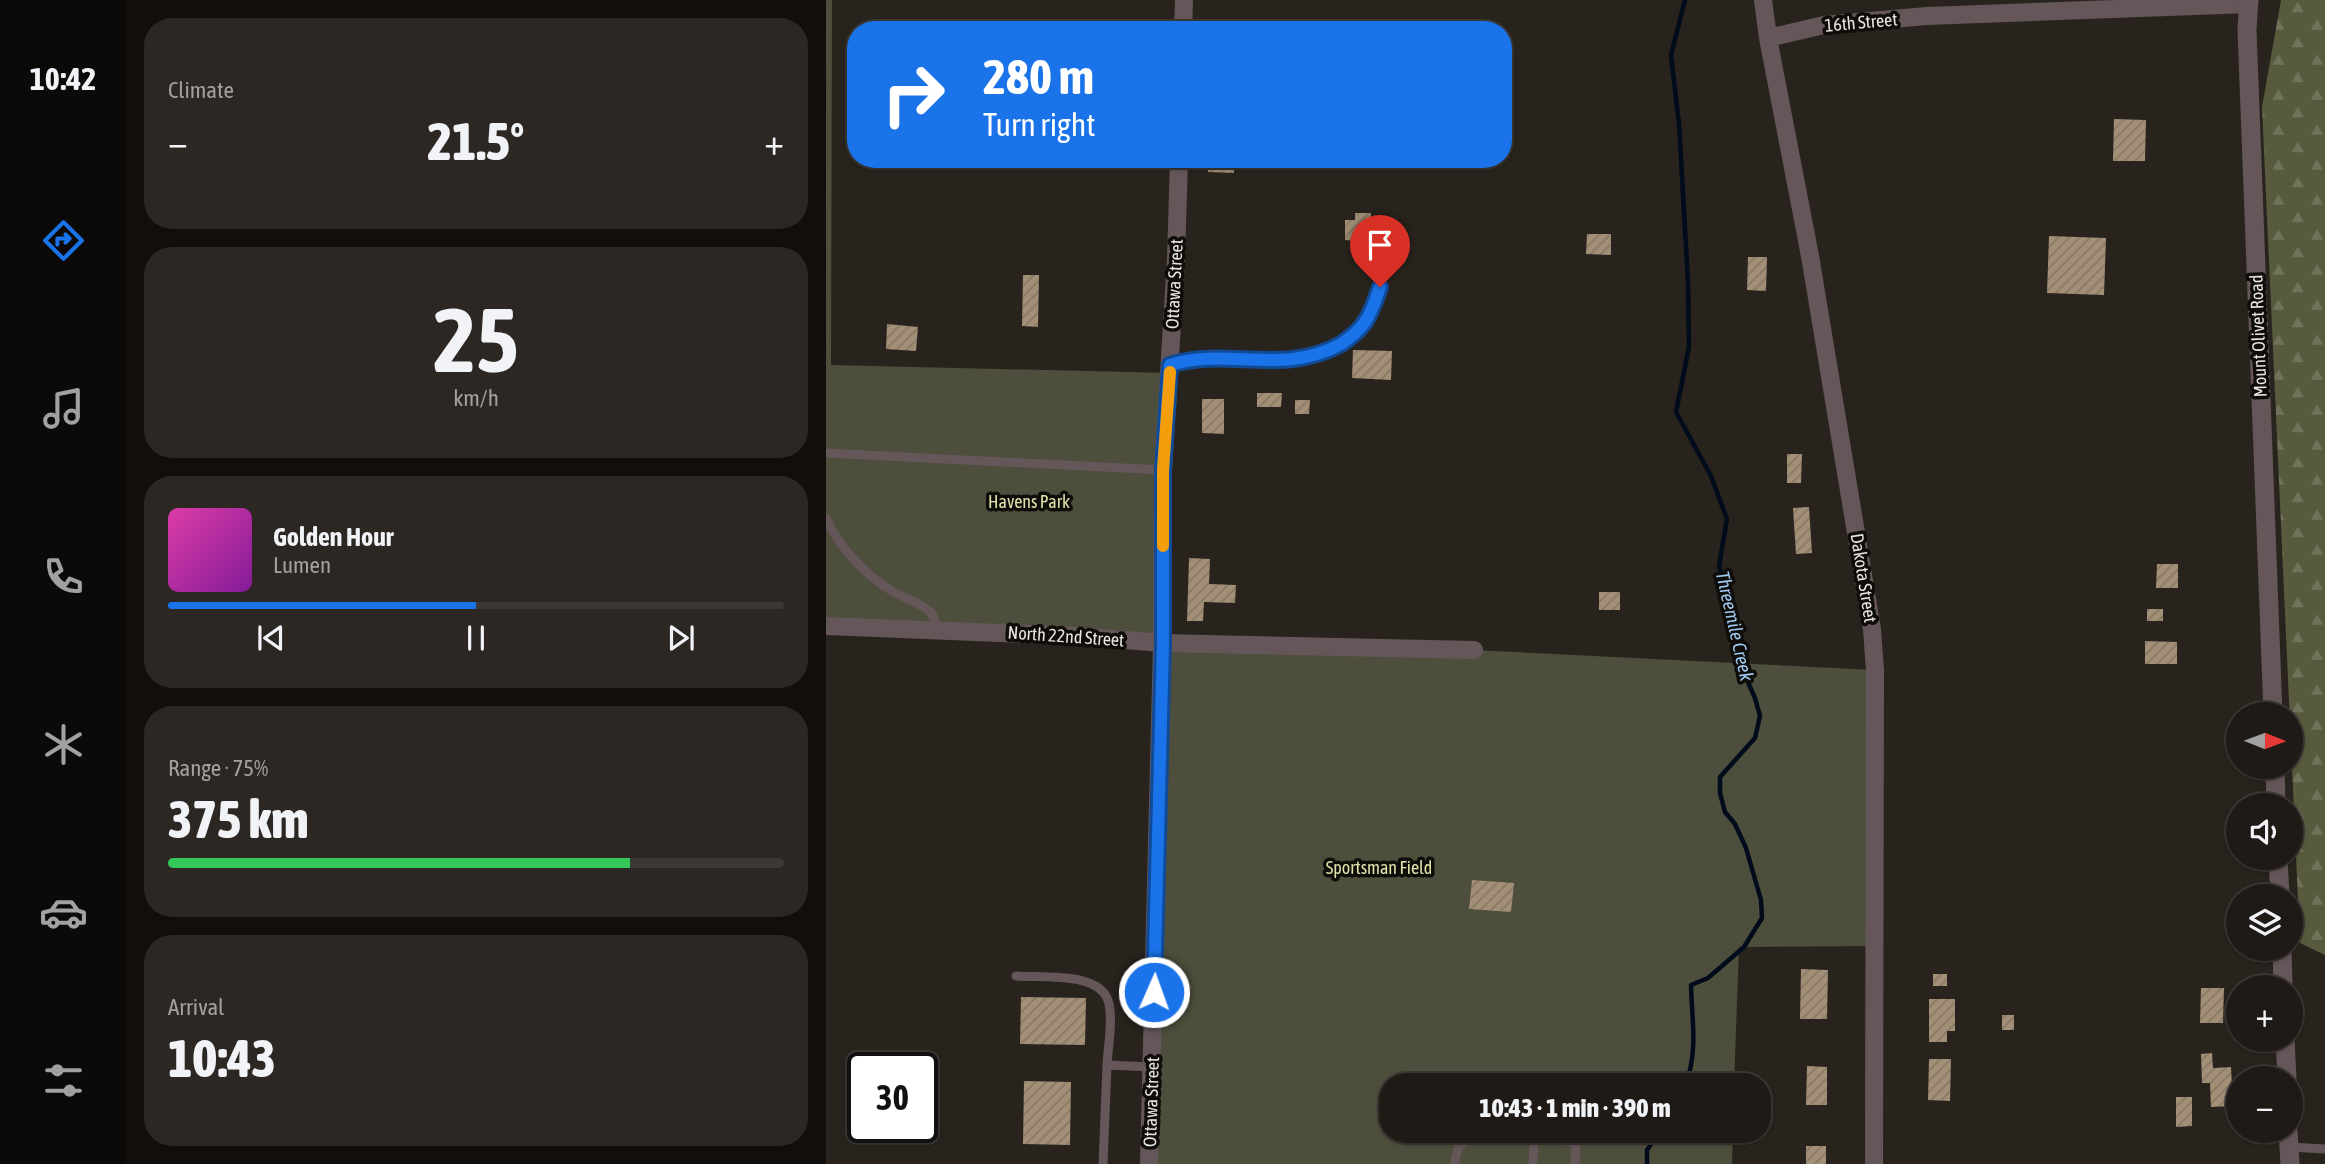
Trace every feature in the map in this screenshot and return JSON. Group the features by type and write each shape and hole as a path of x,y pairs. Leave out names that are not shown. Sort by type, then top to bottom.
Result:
{"street":[{"path":"1183,21 1184,0"},
{"name":"Dakota Street","path":"1763,0 1810,256 1872,629 1875,670 1874,1164"},
{"name":"16th Street","path":"1768,38 1824,25 1927,16 2249,2"},
{"name":"Mount Olivet Road","path":"2249,2 2247,30 2272,702"},
{"name":"Ottawa Street","path":"1149,1164 1163,643 1163,470 1179,168"},
{"name":"North 22nd Street","path":"826,626 1077,636 1163,643 1474,650"}],"lane":[{"path":"1170,365 1197,359 1292,361 1322,353 1348,339 1364,325 1380,287"},
{"path":"826,453 1163,470"},
{"path":"826,518 833,533 863,569 889,590 931,612 935,621 934,629"},
{"path":"1016,976 1090,981 1105,991 1110,1005 1104,1164"},
{"path":"1107,1065 1152,1067"},
{"path":"1455,1164 1456,1153 1462,1143"},
{"path":"1533,1164 1534,1143"},
{"path":"1572,1143 1576,1147 1575,1164"},
{"path":"2289,1147 2325,1149"}],"green space":[{"name":"Havens Park","path":"826,0 832,0 831,365 1170,373 1162,643 826,625"},
{"path":"2281,0 2325,0 2325,955 2303,944 2303,884 2297,884 2297,870 2303,870 2303,793 2293,793 2293,779 2303,779 2303,702 2289,702 2262,107"},
{"name":"Sportsman Field","path":"1162,643 1474,650 1875,670 1876,946 1739,947 1734,1073 1379,1073 1379,1143 1733,1143 1732,1164 1149,1164"}],"building":[{"path":"2114,119 2146,120 2145,161 2113,161"},
{"path":"1208,168 1234,168 1234,173 1208,172"},
{"path":"1355,213 1371,213 1371,222 1377,222 1377,240 1370,240 1370,248 1357,248 1357,241 1345,240 1345,220 1355,220"},
{"path":"1587,234 1611,234 1611,255 1586,254"},
{"path":"2049,236 2106,238 2104,295 2047,293"},
{"path":"1748,257 1767,257 1766,291 1747,290"},
{"path":"1023,275 1039,275 1038,327 1022,326"},
{"path":"887,324 918,327 916,351 886,349"},
{"path":"1353,350 1392,351 1391,380 1352,378"},
{"path":"1257,393 1282,393 1281,407 1257,407"},
{"path":"1202,399 1224,399 1224,434 1202,433"},
{"path":"1295,400 1310,400 1309,414 1295,414"},
{"path":"1787,454 1802,454 1801,483 1787,483"},
{"path":"1809,507 1812,553 1796,554 1793,508"},
{"path":"1189,558 1210,559 1209,584 1236,585 1235,603 1204,602 1203,621 1187,621"},
{"path":"2157,564 2178,564 2178,588 2156,588"},
{"path":"1599,592 1620,592 1620,610 1599,610"},
{"path":"2147,609 2163,609 2163,621 2147,621"},
{"path":"2145,641 2177,642 2177,664 2145,664"},
{"path":"1472,880 1514,883 1511,912 1469,909"},
{"path":"1801,969 1828,970 1827,1019 1800,1019"},
{"path":"1933,974 1947,974 1947,986 1933,986"},
{"path":"2201,988 2224,988 2223,1023 2200,1023"},
{"path":"1021,997 1086,998 1085,1045 1020,1044"},
{"path":"1929,999 1955,999 1955,1031 1947,1031 1947,1042 1929,1042"},
{"path":"2002,1015 2014,1015 2014,1030 2002,1030"},
{"path":"2212,1053 2213,1068 2226,1067 2226,1106 2211,1107 2210,1083 2202,1083 2201,1054"},
{"path":"1929,1059 1951,1059 1950,1101 1928,1100"},
{"path":"1807,1066 1827,1067 1827,1105 1806,1105"},
{"path":"1024,1081 1071,1082 1070,1145 1023,1144"},
{"path":"2176,1097 2192,1097 2192,1126 2176,1127"},
{"path":"1806,1146 1826,1146 1826,1164 1806,1164"}],"waterway":[{"name":"Threemile Creek","path":"1685,0 1671,55 1679,124 1689,347 1676,412 1711,476 1727,519 1719,566 1741,638 1743,671 1760,716 1755,738 1720,777 1720,793 1725,812 1735,824 1746,848 1761,900 1762,918 1744,947 1708,978 1691,985 1693,1047 1690,1073"},
{"name":"Threemile Creek","path":"1647,1164 1647,1150 1652,1143"}],"slow traffic":[{"path":"1163,546 1163,470 1170,372"}],"route":[{"path":"1154,992 1163,643 1163,470 1170,365 1197,359 1292,361 1322,353 1348,339 1364,325 1380,287"}]}
